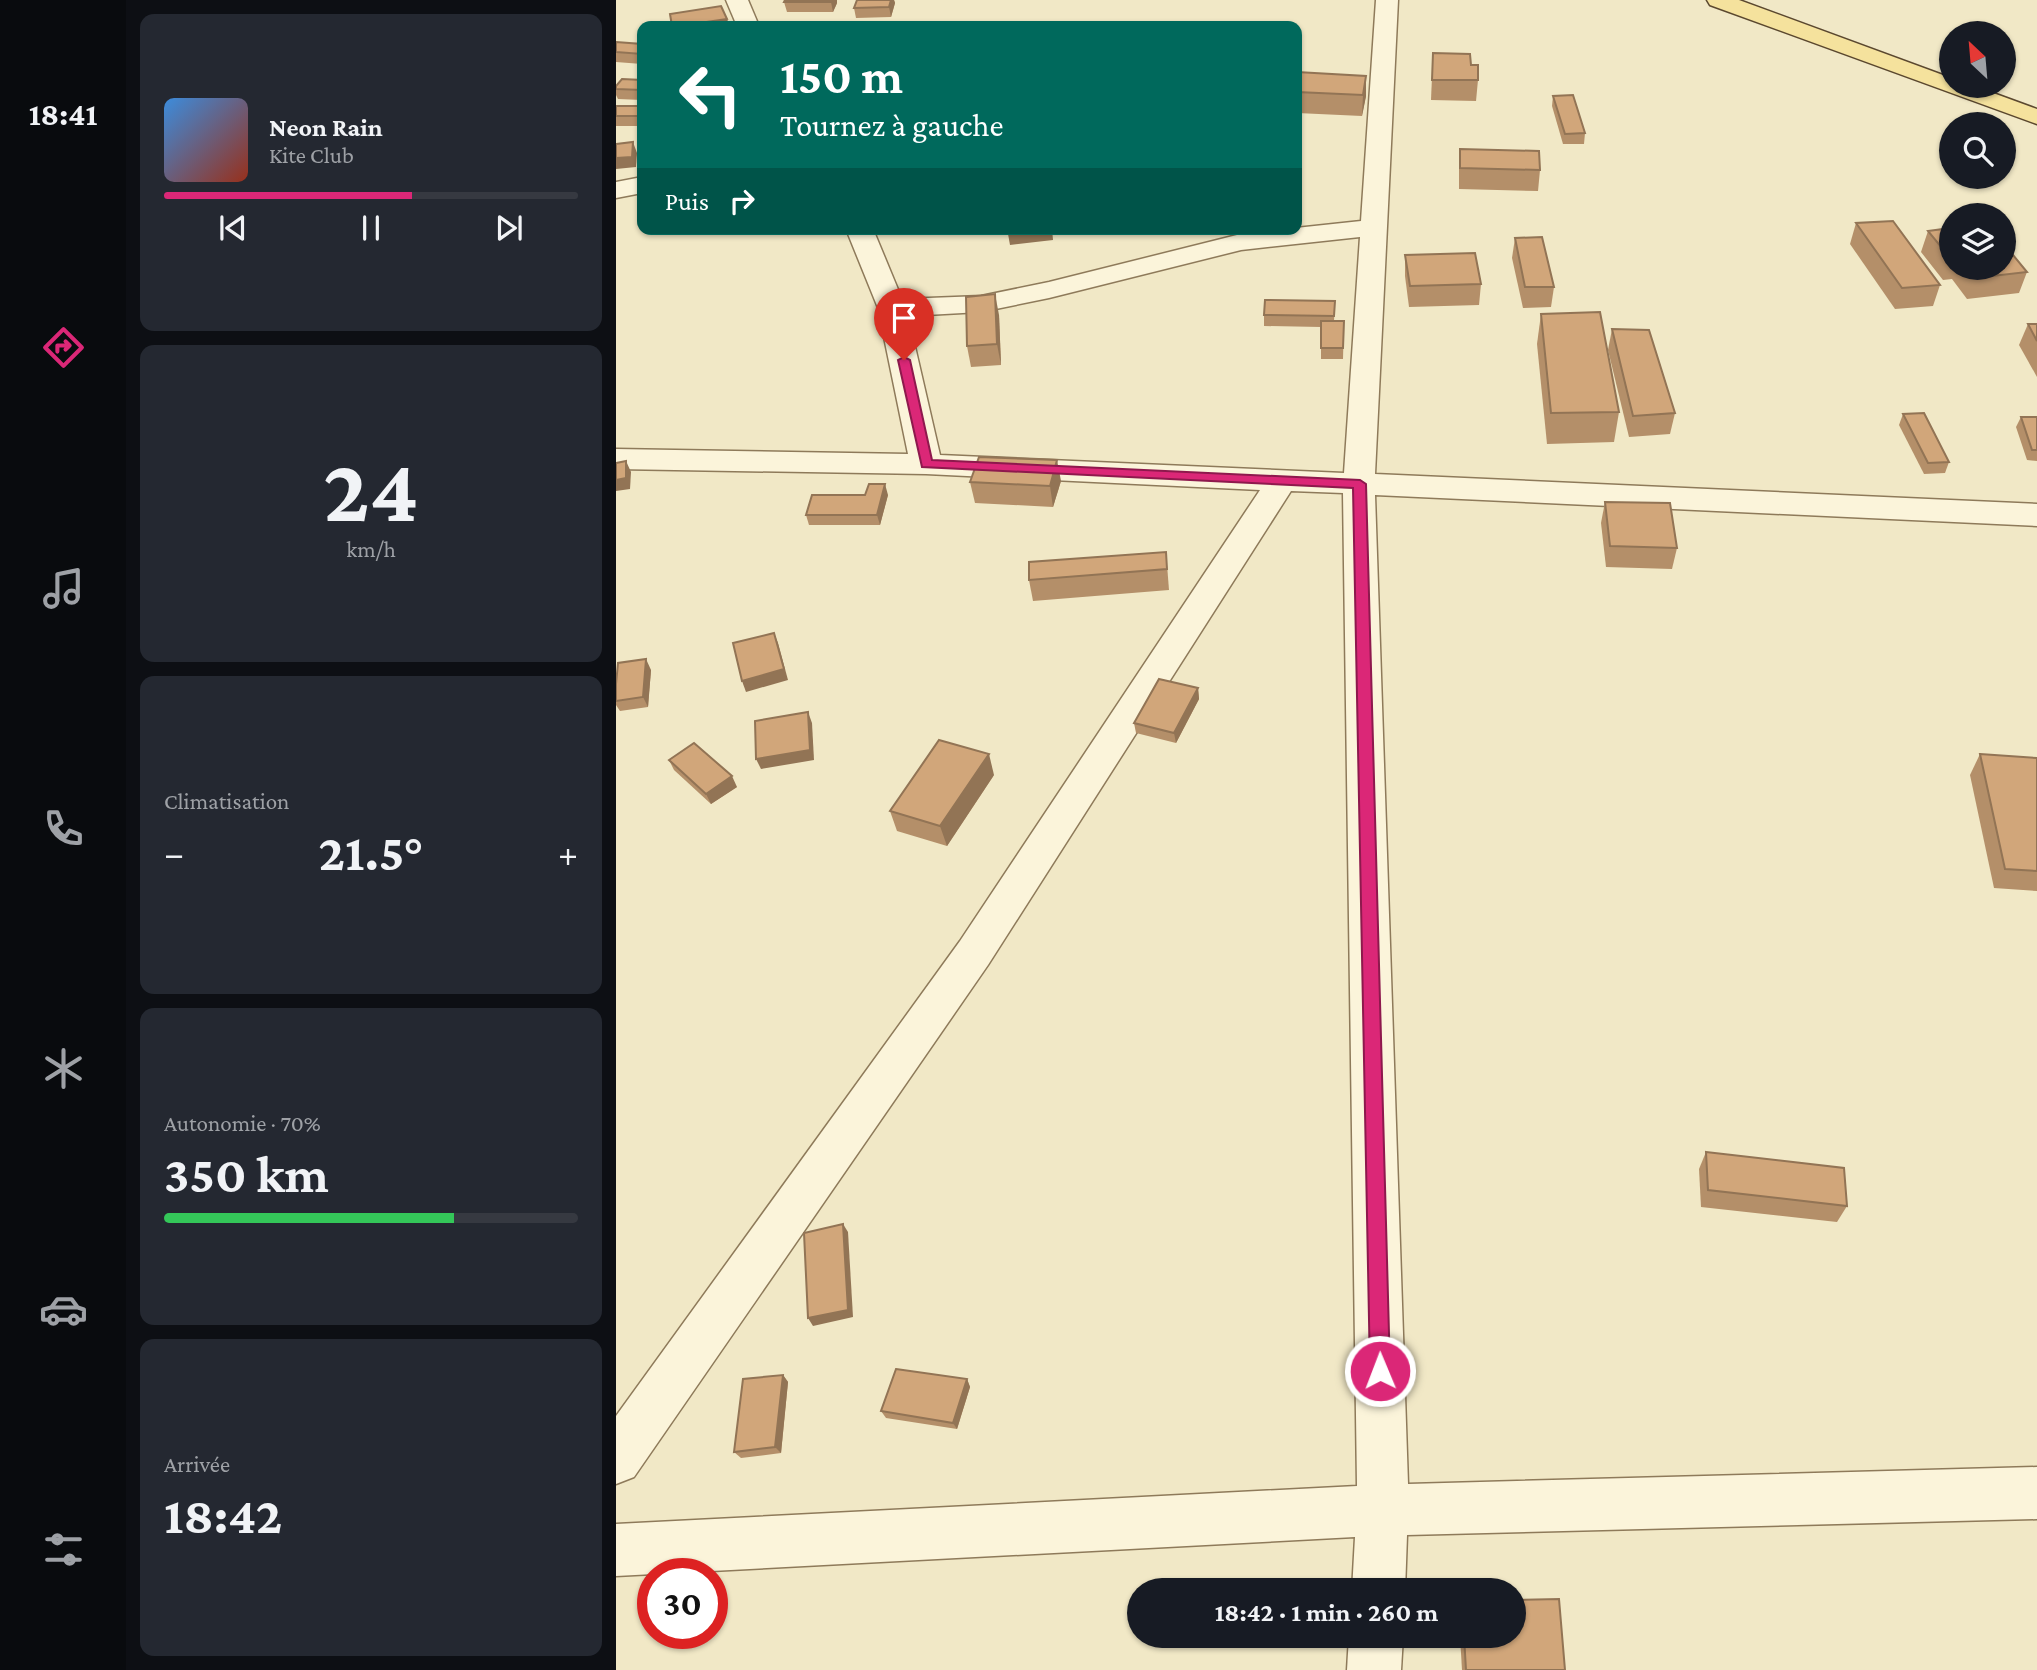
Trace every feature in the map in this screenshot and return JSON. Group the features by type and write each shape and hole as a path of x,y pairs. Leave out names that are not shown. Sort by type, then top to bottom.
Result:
{"main road":[{"path":"1718,0 1939,81"},
{"path":"1985,98 2037,117"}],"street":[{"path":"737,0 746,21"},
{"path":"1379,1578 1383,1510 1360,484 1387,0"},
{"path":"616,190 637,186"},
{"path":"892,309 982,304 1241,242 1373,228"},
{"path":"861,235 892,309 926,464"},
{"path":"616,459 926,464 2037,514"},
{"path":"616,1459 974,953 1282,481"},
{"path":"616,1550 1383,1510 2037,1493"},
{"path":"1374,1670 1375,1648"}],"building":[{"path":"785,0 832,0 784,2"},
{"path":"857,0 891,0 889,7 854,8"},
{"path":"721,6 727,19 671,21 670,14"},
{"path":"616,42 637,44 637,54 616,52"},
{"path":"1433,53 1470,54 1471,65 1478,65 1478,80 1432,80"},
{"path":"1302,72 1366,76 1363,95 1302,92"},
{"path":"622,79 637,80 637,90 616,89"},
{"path":"1573,95 1585,133 1565,134 1553,96"},
{"path":"616,106 637,106 637,116 616,116"},
{"path":"633,142 632,157 616,158 616,144"},
{"path":"1460,149 1539,151 1540,170 1460,168"},
{"path":"1893,221 1940,285 1902,288 1856,223"},
{"path":"1939,230 1939,244 1928,231"},
{"path":"1542,237 1554,287 1525,287 1515,238"},
{"path":"1475,253 1481,284 1410,286 1405,255"},
{"path":"2016,259 2027,272 2016,273"},
{"path":"995,294 997,344 967,346 966,297"},
{"path":"1265,300 1335,301 1334,316 1264,315"},
{"path":"1600,312 1619,412 1551,413 1541,314"},
{"path":"1321,321 1344,321 1343,348 1321,348"},
{"path":"2028,324 2037,324 2037,341"},
{"path":"1612,329 1649,330 1675,413 1633,416"},
{"path":"1924,413 1949,462 1928,463 1903,414"},
{"path":"2021,417 2037,417 2037,450 2032,450"},
{"path":"979,457 1057,460 1050,486 970,482"},
{"path":"626,461 626,478 616,480 616,463"},
{"path":"869,484 885,484 877,515 806,515 812,495 865,495"},
{"path":"1605,502 1670,503 1677,548 1610,546"},
{"path":"1166,552 1167,569 1029,580 1029,562"},
{"path":"774,633 784,669 742,681 733,643"},
{"path":"646,659 643,697 616,701 618,663"},
{"path":"1159,679 1198,688 1174,733 1134,723"},
{"path":"808,712 810,750 756,759 755,721"},
{"path":"939,740 989,754 940,826 890,811"},
{"path":"694,743 732,776 706,794 669,760"},
{"path":"1980,754 2037,758 2037,871 2005,869"},
{"path":"1706,1152 1844,1168 1847,1206 1708,1190"},
{"path":"843,1224 848,1310 808,1318 804,1233"},
{"path":"896,1369 967,1379 953,1423 881,1411"},
{"path":"783,1375 775,1447 734,1452 743,1379"},
{"path":"1559,1599 1565,1670 1466,1670 1465,1648 1526,1648 1526,1600"}],"route":[{"path":"904,360 926,464 1360,484 1380,1371"}]}
